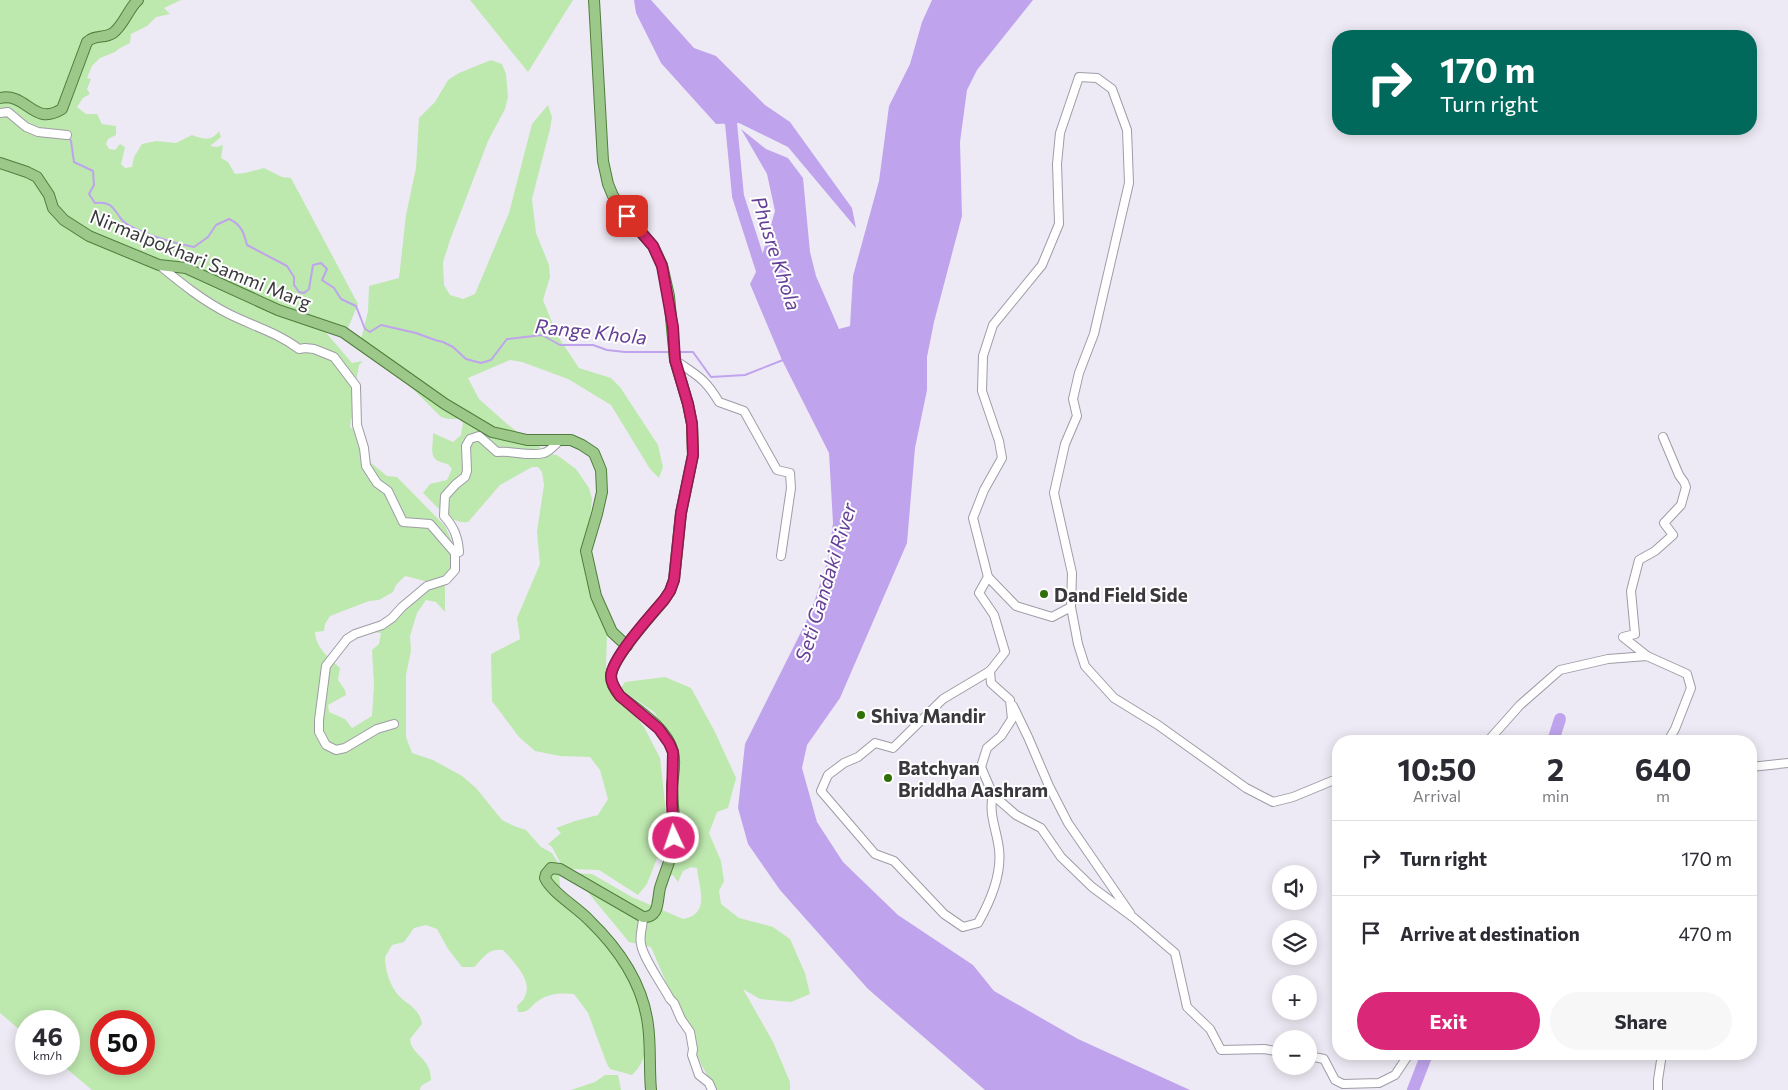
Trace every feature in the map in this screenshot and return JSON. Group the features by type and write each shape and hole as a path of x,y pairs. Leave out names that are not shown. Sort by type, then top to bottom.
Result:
{"main road":[{"path":"0,98 9,96 15,98 42,115 50,115 62,109 87,42 95,36 105,36 116,31 138,0"},
{"path":"594,0 604,161 608,184 613,196 627,216 653,246 662,266 673,327 675,360 688,404 694,444 681,513 674,580 667,595 617,658 612,671 612,684 620,696 665,736 673,752 672,804 675,828 672,852 660,889 656,911 652,916 643,917 560,869 551,868 546,874 547,882 551,887 604,934 631,972 644,1006 648,1025 651,1090"},
{"name":"Nirmalpokhari Sammi Marg","path":"0,163 37,177 48,195 53,208 64,220 89,236 159,265 186,268 278,310 343,332 445,404 492,432 527,440 571,440 594,454 601,470 602,492 586,551 596,596 612,632 627,646"}],"street":[{"path":"1072,607 1052,617 1016,606 988,577 973,518 984,490 1002,458 999,441 982,391 983,356 993,325 1042,266 1059,224 1057,164 1060,133 1079,77 1097,78 1112,89 1127,130 1128,183 1094,334 1079,373 1073,400 1077,416 1065,444 1054,493 1072,573 1072,607 1078,644 1085,666 1114,698 1158,725 1246,788 1273,802 1293,798 1332,781"},
{"path":"0,113 8,112 26,127 38,132 67,135"},
{"path":"159,265 196,294 228,314 270,332 299,349 314,349 334,357 356,386 357,425 364,448 366,466 377,483 388,491 403,522 430,524 455,553 455,570 446,580 427,586 382,625 355,634 347,639 326,666 319,720 319,732 326,745 336,750 345,748 377,729 394,724"},
{"path":"675,360 695,372 709,386 719,402 744,412 777,470 790,473 791,488 781,556"},
{"path":"455,553 459,552 458,539 452,524 444,516 445,496 465,477 467,471 466,446 470,439 479,436 497,452 505,451 513,454 545,453 559,441"},
{"path":"1663,437 1679,475 1686,486 1681,505 1664,523 1674,535 1655,551 1639,560 1631,590 1635,634 1623,637 1647,656 1687,674 1691,688 1672,735"},
{"path":"988,577 979,593 994,615 1005,652 990,671 943,699 893,748 875,743 858,758 844,763 828,775 821,791 875,854 894,861 944,914 963,927 978,924 989,904 999,866 999,850 990,805 993,795"},
{"path":"1493,735 1520,705 1560,670 1608,659 1647,656"},
{"path":"990,671 991,683 1010,700 1068,823 1134,918"},
{"path":"1010,700 1012,719 1001,736 987,748 981,767 993,795 1016,815 1042,828 1061,857 1092,887 1134,918 1175,953 1187,1007 1210,1029 1221,1050 1272,1050"},
{"path":"1757,767 1788,763"},
{"path":"643,917 643,927 640,934 641,945 690,1032 693,1049 692,1055 699,1075 709,1083 712,1090"},
{"path":"1317,1058 1324,1059 1335,1080 1343,1084 1379,1083 1395,1075 1405,1060"},
{"path":"1658,1090 1661,1060"}],"green space":[{"path":"0,0 181,0 164,8 170,14 156,17 147,26 131,34 130,43 100,58 92,66 87,78 91,79 87,89 90,94 83,98 77,107 86,114 97,114 102,124 116,126 116,135 108,139 106,144 109,149 115,150 120,144 125,147 121,164 125,168 132,167 134,157 142,144 156,141 176,143 192,135 210,138 219,131 221,137 210,146 217,147 223,145 221,158 228,162 235,174 264,168 282,177 291,178 358,304 348,328 335,325 322,328 352,363 363,361 359,365 357,377 353,385 359,411 351,419 350,427 364,437 371,463 387,476 397,477 445,526 452,542 453,558 451,570 436,581 426,585 425,581 405,576 396,585 393,592 379,600 369,601 330,616 325,624 324,631 315,632 320,648 340,668 338,680 346,695 328,705 329,712 345,719 352,728 372,716 374,685 372,650 379,644 381,633 371,632 428,588 444,582 445,612 436,602 426,600 417,613 410,636 411,651 406,675 406,737 412,753 433,760 462,776 476,788 502,820 526,830 541,847 552,853 558,863 561,897 604,941 628,975 637,994 645,1034 644,1056 632,1075 610,1069 588,1013 574,994 547,996 527,1010 518,1012 517,1006 522,1001 527,990 526,984 521,971 503,950 489,952 474,967 462,967 448,949 437,929 426,925 414,928 404,942 392,945 385,957 387,973 393,988 417,1012 421,1019 422,1024 410,1039 414,1050 428,1066 431,1080 421,1086 420,1090 92,1090 74,1075 80,1075 80,1010 15,1010 15,1026 0,1013"},
{"path":"470,0 573,0 528,72"},
{"path":"491,60 502,64 506,74 508,97 505,109 488,141 450,240 443,262 444,285 450,295 463,299 475,294 509,213 532,124 548,105 552,117 550,129 532,199 536,233 549,265 550,277 543,300 557,335 579,368 611,378 620,387 658,445 663,467 659,478 650,469 611,405 568,379 522,362 510,360 468,378 479,399 527,440 537,444 545,453 557,455 576,469 589,488 592,499 585,575 596,611 607,632 606,667 614,689 644,727 660,758 668,830 647,884 638,895 599,870 571,869 561,864 552,847 548,844 561,833 556,828 598,815 608,799 600,770 590,757 560,756 535,751 519,737 492,701 491,654 520,639 517,618 540,564 537,532 544,485 542,472 538,467 532,467 500,485 468,522 461,522 449,517 423,493 430,484 447,480 452,469 448,464 434,457 432,450 433,433 453,442 461,435 463,423 459,419 441,417 396,372 362,353 359,348 368,311 369,286 399,278 406,215 416,168 419,118 435,102 448,80 459,73"},
{"path":"665,677 691,688 715,732 736,778 728,808 717,812 709,833 721,861 724,881 719,891 721,904 739,918 773,927 790,939 805,973 810,994 791,1002 760,999 743,989 773,1042 790,1082 790,1090 716,1090 702,1066 651,947 629,942 572,873 592,874 632,897 683,919 692,916 699,910 701,892 697,868 691,867 683,871 678,882 673,875 665,877 678,838 673,810 678,749 654,712 620,689 625,682"},
{"path":"605,1075 618,1075 621,1090 571,1090 595,1082"}],"water":[{"path":"634,0 651,0 694,48 716,56 765,105 790,122 852,208 856,228 788,147 739,123 716,124 661,63 636,13"},
{"name":"Seti Gandaki River","path":"932,0 1033,0 977,70 967,90 960,142 962,216 934,322 927,357 927,390 915,448 907,543 840,698 807,745 802,768 817,822 843,862 898,915 973,965 994,991 1078,1039 1190,1090 985,1090 868,989 780,890 748,844 738,808 745,744 811,612 828,559 833,523 829,453 782,360 750,284 759,266 775,211 767,174 741,129 766,149 788,158 803,178 810,252 816,276 839,329 850,326 853,276 879,181 889,106 910,64 922,22"}],"waterway":[{"name":"Phusre Khola","path":"722,109 731,123 738,196 765,280"},
{"name":"Range Khola","path":"68,137 71,141 74,162 93,171 94,185 89,194 95,203 106,203 114,209 122,220 136,229 156,237 194,247 208,237 216,225 229,219 241,229 247,245 287,266 294,277 294,285 299,292 304,293 309,289 313,265 321,263 327,269 322,280 334,288 341,299 356,306 365,329 370,332 381,325 416,333 443,342 453,347 466,359 481,363 491,360 507,339 542,335 560,345 593,345 607,350 625,352 671,352"},
{"name":"Range Khola","path":"679,352 693,352 711,377 745,375 783,360"},
{"path":"1555,735 1560,719"},
{"path":"1413,1090 1425,1060"}],"place":[{"name":"Dand Field Side","path":"1044,594"},
{"name":"Shiva Mandir","path":"861,715"},
{"name":"Batchyan Briddha Aashram","path":"888,778"}],"route":[{"path":"627,216 653,246 662,266 669,296 675,360 688,404 694,444 681,513 674,580 664,600 617,658 611,678 612,684 620,696 659,729 673,752 672,804 675,828 674,838"}]}
